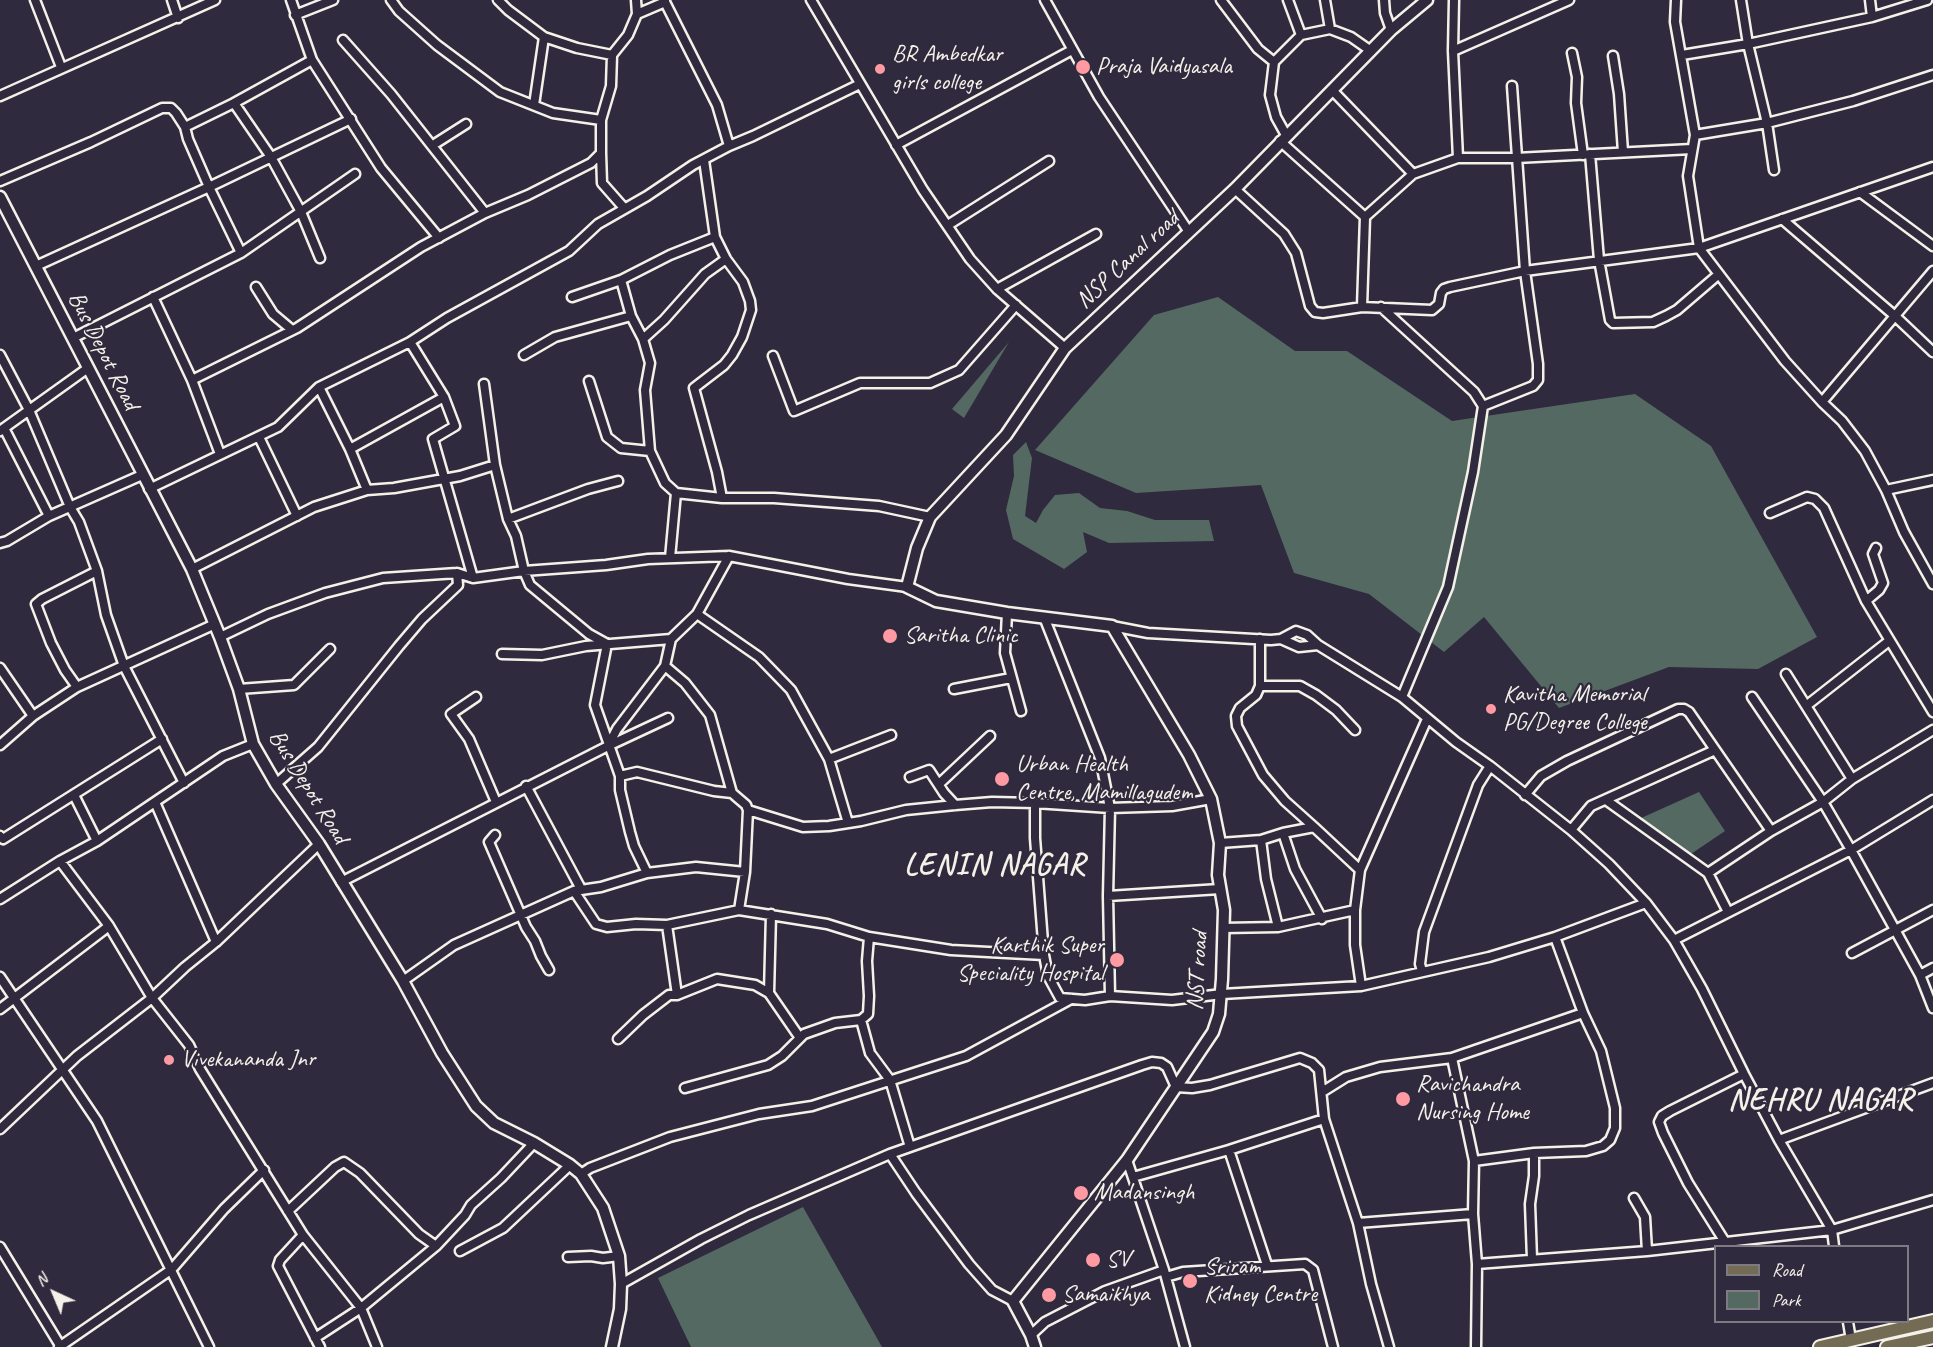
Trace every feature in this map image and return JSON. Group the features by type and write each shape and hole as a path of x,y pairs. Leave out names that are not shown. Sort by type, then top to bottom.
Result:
{"main road":[{"path":"1820,1347 1852,1343 1933,1321"},
{"path":"1887,1347 1933,1337"}],"street":[{"path":"35,0 61,67"},
{"path":"172,0 178,18"},
{"path":"0,96 215,0"},
{"path":"291,0 312,60 381,168 439,238"},
{"path":"295,15 333,0"},
{"path":"391,0 399,11 437,45 500,92 553,113 602,120"},
{"path":"498,0 544,38 612,55"},
{"path":"624,208 602,183 602,120 610,86 612,55 628,35 638,14 636,0"},
{"path":"811,0 923,190 970,259 997,289 1065,348"},
{"path":"1045,0 1099,97 1189,232"},
{"path":"1221,0 1258,49 1274,62"},
{"path":"1288,0 1301,35"},
{"path":"1325,0 1330,29"},
{"path":"1384,0 1384,13 1391,30"},
{"name":"NSP Canal road","path":"907,587 917,548 930,517 1006,435 1065,348 1235,189 1391,30 1427,0"},
{"path":"1454,0 1453,51 1458,158"},
{"path":"1453,51 1569,0"},
{"path":"1676,0 1675,21 1695,135 1689,176 1698,248 1785,361 1842,421 1865,451 1886,490 1904,532 1933,584"},
{"path":"1741,0 1748,44 1767,123 1774,170"},
{"path":"1870,0 1872,17"},
{"path":"1682,55 1748,44 1872,17 1927,0"},
{"path":"638,14 665,1 717,105 729,146"},
{"path":"1365,217 1283,138 1270,95 1274,62 1301,35 1330,29 1351,37 1371,51"},
{"path":"534,105 544,38"},
{"path":"343,40 433,145 486,213"},
{"path":"896,145 1072,50"},
{"path":"1572,53 1577,77 1576,103 1587,155 1599,260 1610,320 1617,324 1653,322 1677,310 1719,274"},
{"path":"1613,56 1619,94 1623,152"},
{"path":"185,127 312,60"},
{"path":"1695,135 1767,123 1933,75"},
{"path":"149,489 278,427 319,387 410,342 447,318 569,251 598,224 647,196 693,165 860,84"},
{"path":"1483,406 1533,386 1538,380 1538,364 1525,271 1512,86"},
{"path":"1332,90 1413,174"},
{"path":"234,103 271,158 301,212 320,258"},
{"path":"0,181 91,142 162,108 171,108 185,127 209,187 241,253"},
{"path":"36,266 351,119"},
{"path":"433,145 466,124"},
{"path":"1362,307 1365,217 1413,174 1458,158 1516,158 1692,149"},
{"path":"192,380 292,330 421,247 486,213 591,164 601,153"},
{"path":"704,160 716,237 726,259 743,282 751,310 742,337 732,355 724,365 694,388 722,498"},
{"path":"948,225 1049,161"},
{"path":"1235,189 1284,234 1296,253 1310,306 1315,312 1323,314 1362,307 1432,310 1439,304 1441,292 1444,289 1525,271 1698,248 1933,167"},
{"path":"73,338 241,253 355,174"},
{"path":"1860,192 1933,246"},
{"name":"Bus Depot Road","path":"1,201 192,569 239,689 253,744 276,784 319,844 403,981 442,1053 476,1106 494,1123 534,1143 570,1165 580,1174 603,1208 619,1256 621,1284 620,1309 612,1347"},
{"path":"1782,219 1895,316 1933,352"},
{"path":"997,289 1096,234"},
{"path":"572,297 621,280 670,255 716,237"},
{"path":"643,339 664,320 705,274 726,259"},
{"path":"1822,402 1933,272"},
{"path":"621,280 650,363 645,390 650,451 665,483 676,493 722,498 774,498 868,505 930,517"},
{"path":"256,287 273,314 292,330"},
{"path":"153,297 192,380 220,454"},
{"path":"773,356 794,411 860,383 930,383 959,370 1016,305"},
{"path":"1380,307 1474,393 1483,406 1473,472 1448,587 1402,697"},
{"path":"524,355 555,337 632,316"},
{"path":"410,342 444,397 455,426 433,439 473,578"},
{"path":"0,355 29,410 70,507 79,522 97,572 106,615 124,666 184,783"},
{"path":"48,516 2,429 88,368"},
{"path":"589,381 607,437 621,448 650,451"},
{"path":"484,384 495,465 506,502 508,519 516,536 524,571 530,585 589,634 607,644"},
{"path":"319,387 367,489"},
{"path":"350,449 444,397"},
{"path":"259,437 297,516"},
{"path":"192,569 314,507 367,489 394,488 460,476 495,465"},
{"path":"0,543 48,516 142,475"},
{"path":"1886,490 1933,480"},
{"path":"508,519 588,489 618,482"},
{"path":"670,558 676,493"},
{"path":"1770,513 1806,497 1815,499 1824,508 1866,601 1933,712"},
{"path":"1866,601 1879,590 1883,583 1873,554 1876,548"},
{"path":"220,637 268,614 325,593 382,578 456,573 473,578 524,571 670,558 729,556 848,579 907,587 936,601 1007,613 1112,626 1148,633 1281,639 1299,646 1318,645"},
{"path":"608,746 617,729 665,666 671,639 697,614 729,556"},
{"path":"77,687 51,643 36,604 97,572"},
{"path":"276,784 318,747 422,619 458,585 456,573"},
{"path":"1007,613 1005,653 1021,711"},
{"path":"697,614 759,657 791,690 829,759 848,823"},
{"path":"1044,617 1100,758 1110,808 1108,896 1110,996"},
{"path":"0,745 33,716 77,687 215,624"},
{"name":"NST road","path":"1013,1301 1127,1160 1213,1032 1222,994 1224,910 1218,875 1220,843 1211,799 1189,755 1112,626"},
{"path":"1281,639 1296,631 1307,635 1318,645 1402,697 1570,830 1609,864 1646,903 1674,940 1702,989 1779,1140 1832,1230 1834,1245"},
{"path":"502,654 542,655 607,644 671,639"},
{"path":"1260,639 1260,686 1256,694 1240,708 1236,716 1236,726 1263,775 1285,801 1360,870"},
{"path":"1806,706 1889,641"},
{"path":"607,644 595,705 620,776 620,790 634,846 647,873"},
{"path":"239,689 294,685 330,649"},
{"path":"665,666 685,683 710,715 732,793 746,805 748,810 745,872 739,910"},
{"path":"0,668 33,716"},
{"path":"1786,674 1852,779"},
{"path":"954,689 1011,678"},
{"path":"1260,686 1300,686 1336,710 1354,730"},
{"path":"476,697 451,714 469,739 496,802"},
{"path":"1752,697 1823,802 1851,850 1920,975 1933,1008"},
{"path":"1525,795 1541,776 1567,761 1678,709 1689,712 1772,831"},
{"path":"341,882 526,786 668,718"},
{"path":"1361,986 1355,945 1355,909 1360,870 1427,719"},
{"path":"1708,873 1772,831 1823,802 1852,779 1933,730"},
{"path":"829,759 891,735"},
{"path":"939,784 990,736"},
{"path":"0,837 3,839 162,738"},
{"path":"0,899 60,861 97,841 223,756 253,744"},
{"path":"1570,830 1591,806 1715,750"},
{"path":"1422,971 1420,964 1424,932 1478,786 1490,766"},
{"path":"910,777 929,770 955,805"},
{"path":"620,776 637,772 714,791 732,793"},
{"path":"526,786 596,924 607,927 636,924 667,925 739,910 827,924 869,937 951,950 1044,955"},
{"path":"74,795 97,841"},
{"path":"748,810 803,827 848,823 906,810 992,802 1110,808 1172,806 1211,799"},
{"path":"1606,800 1708,873 1728,912"},
{"path":"1674,940 1851,850 1933,800"},
{"path":"155,802 216,942"},
{"path":"1035,803 1035,837 1044,955 1048,976 1060,998 1085,1000 1110,996 1172,1000 1222,994 1361,986 1489,957 1554,937 1646,903"},
{"path":"1220,843 1261,840 1314,827"},
{"path":"1283,833 1295,869 1322,919"},
{"path":"495,835 489,842 520,914 549,970"},
{"path":"1261,840 1266,879 1278,927"},
{"path":"0,1129 77,1056 152,998 216,942 319,844"},
{"path":"60,861 110,926 152,998 189,1045 201,1069 303,1235 361,1308 377,1347"},
{"path":"403,981 454,945 578,890 601,887 647,873 696,867 745,872"},
{"path":"1108,896 1220,889"},
{"path":"1223,928 1278,927 1322,919 1355,909"},
{"path":"1852,952 1933,910"},
{"path":"769,993 771,914"},
{"path":"667,925 677,995"},
{"path":"0,1009 110,926"},
{"path":"685,1088 768,1065 782,1056 804,1034 835,1023 861,1020 868,1014 869,937"},
{"path":"1474,1161 1534,1153 1598,1149 1610,1140 1614,1128 1615,1108 1601,1051 1583,1013 1554,937"},
{"path":"1920,975 1933,968"},
{"path":"0,977 97,1121 210,1347"},
{"path":"618,1039 669,995 677,995 717,980 755,985 769,993 800,1038"},
{"path":"580,1174 670,1137 759,1114 812,1106 966,1056 1071,999"},
{"path":"1322,1092 1346,1077 1380,1067 1452,1058 1583,1013"},
{"path":"861,1020 870,1053 890,1080 910,1147"},
{"path":"621,1284 749,1215 890,1154 1152,1062 1161,1063 1167,1067 1176,1088 1192,1088 1210,1085 1300,1058 1312,1063 1319,1070 1324,1119 1358,1223 1371,1284 1389,1347"},
{"path":"1452,1058 1474,1161 1473,1214 1477,1264 1476,1347"},
{"path":"1725,1242 1688,1183 1659,1122 1662,1116 1670,1111 1744,1074"},
{"path":"1779,1140 1933,1083"},
{"path":"1133,1177 1229,1150 1324,1119"},
{"path":"315,1338 361,1308 436,1246 465,1215 471,1205 534,1143"},
{"path":"1229,1150 1267,1265"},
{"path":"1532,1259 1530,1204 1534,1153"},
{"path":"890,1154 969,1264 992,1290 1013,1301 1035,1347"},
{"path":"1127,1160 1165,1274 1185,1347"},
{"path":"288,1211 335,1167 344,1162 360,1173 419,1234 436,1246"},
{"path":"460,1251 503,1228 570,1165"},
{"path":"0,1247 60,1347 172,1269 224,1209 264,1170"},
{"path":"1634,1198 1645,1217 1647,1251"},
{"path":"1477,1264 1647,1251 1832,1230 1933,1200"},
{"path":"1358,1223 1473,1214"},
{"path":"303,1235 280,1260 278,1266 320,1347"},
{"path":"568,1257 619,1256"},
{"path":"1031,1335 1046,1322 1105,1291 1165,1274 1305,1264 1311,1267 1333,1347"},
{"path":"1848,1323 1852,1343"}],"green space":[{"path":"1218,297 1295,351 1347,351 1452,421 1635,394 1711,446 1817,637 1758,669 1669,667 1559,708 1484,617 1444,652 1369,594 1294,573 1261,485 1136,493 1035,450 1154,315"},
{"path":"1009,342 964,418 952,409"},
{"path":"1026,442 1032,458 1025,516 1036,523 1055,495 1079,493 1100,508 1127,511 1155,520 1209,520 1214,541 1109,543 1083,532 1087,552 1064,569 1013,539 1006,510 1014,476 1013,455"},
{"path":"1699,792 1725,831 1691,854 1639,819"},
{"path":"803,1207 882,1347 691,1347 658,1278"}],"place":[{"name":"Praja Vaidyasala","path":"1083,67"},
{"name":"BR Ambedkar girls college","path":"880,69"},
{"name":"Saritha Clinic","path":"890,636"},
{"name":"Kavitha Memorial PG/Degree College","path":"1491,709"},
{"name":"Urban Health Centre, Mamillagudem","path":"1002,779"},
{"name":"Karthik Super Speciality Hospital","path":"1117,960"},
{"name":"Vivekananda Jnr","path":"169,1060"},
{"name":"Ravichandra Nursing Home","path":"1403,1099"},
{"name":"Madansingh","path":"1081,1193"},
{"name":"SV","path":"1093,1260"},
{"name":"Sriram Kidney Centre","path":"1190,1281"},
{"name":"Samaikhya","path":"1049,1295"}],"district":[{"name":"LENIN NAGAR","path":"995,866"},
{"name":"NEHRU NAGAR","path":"1821,1101"}]}
